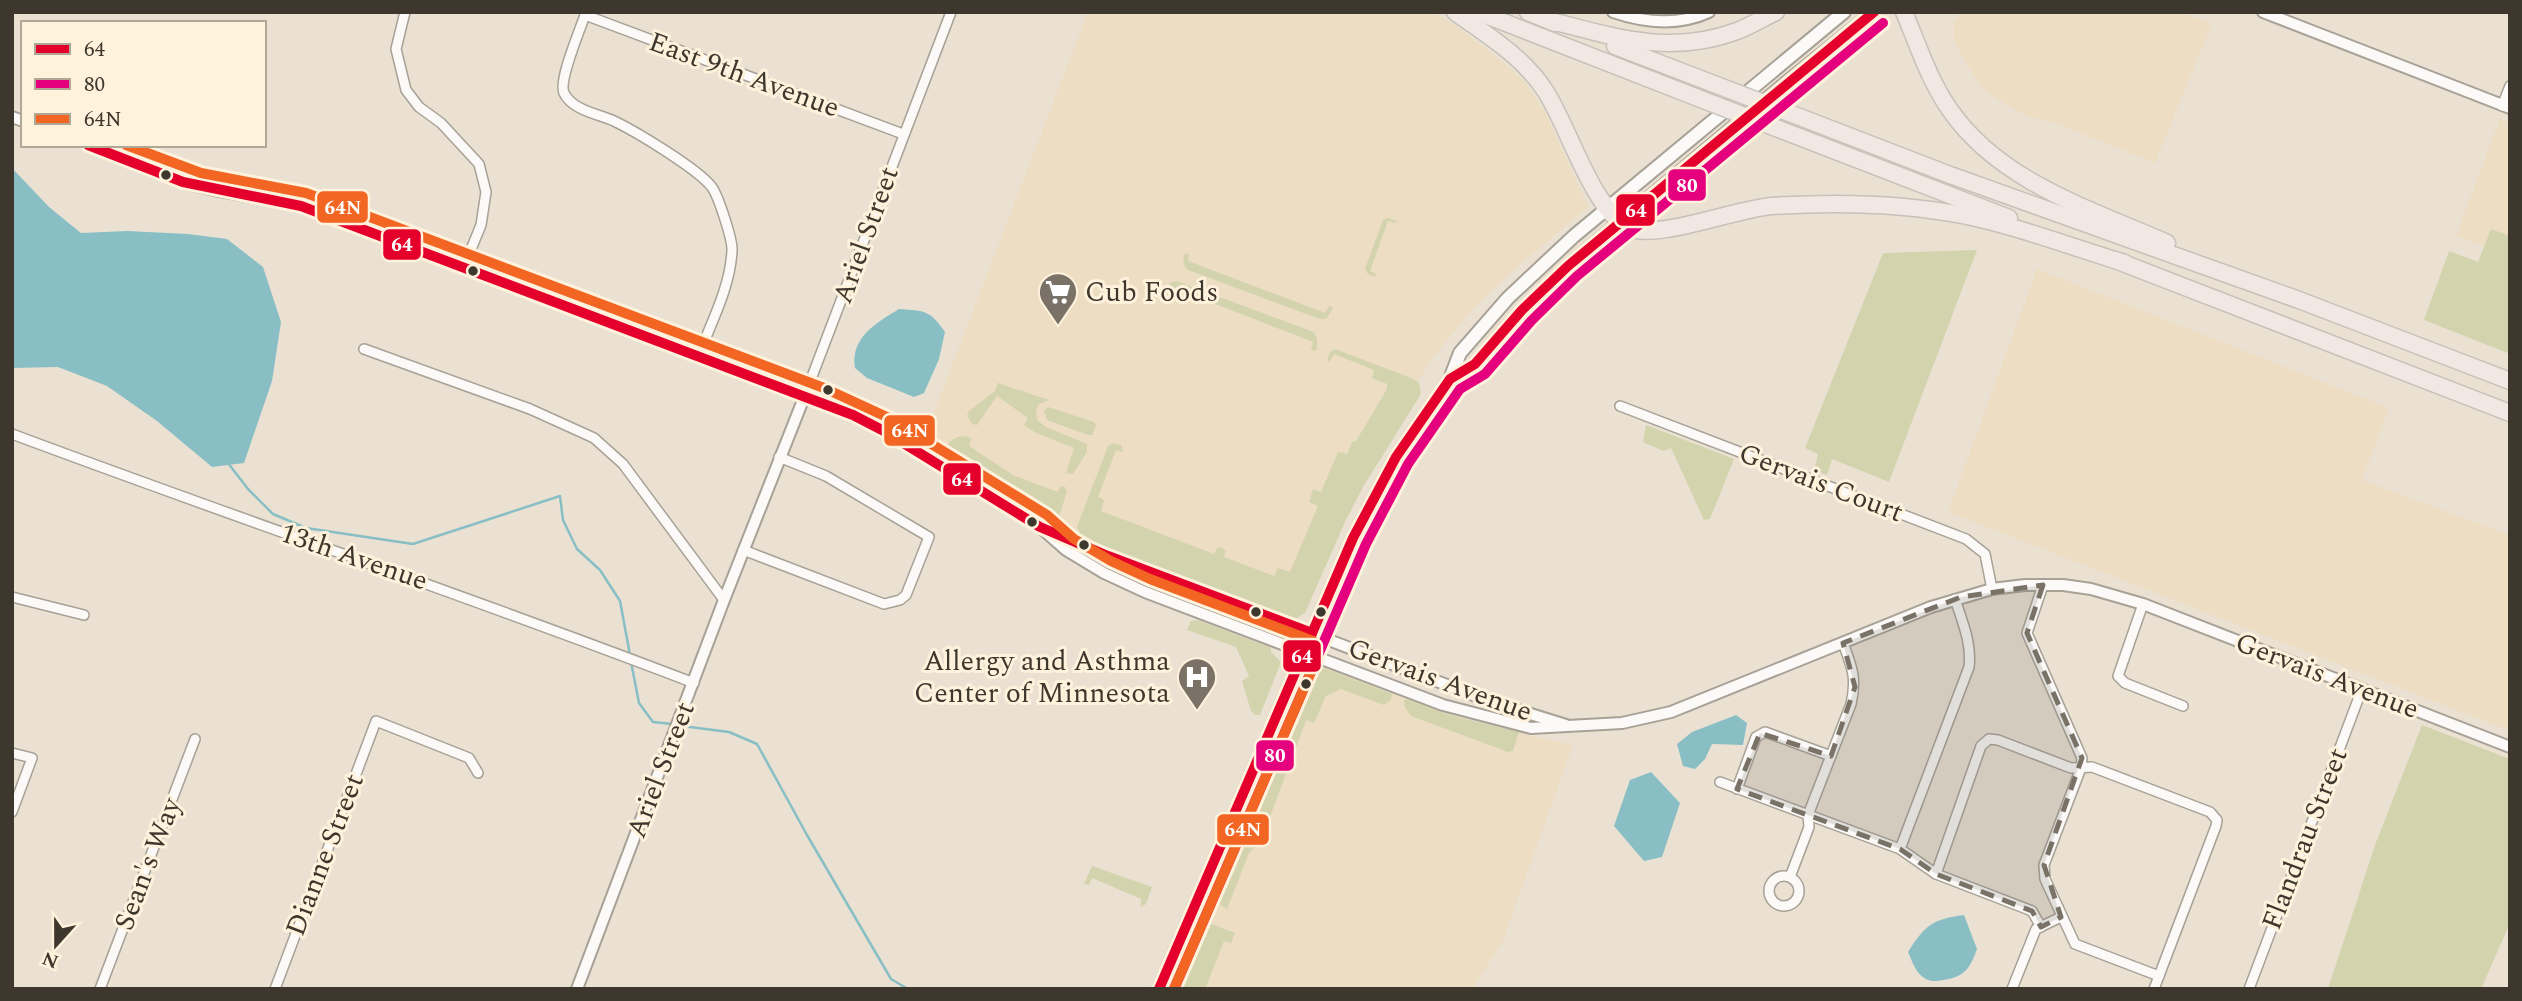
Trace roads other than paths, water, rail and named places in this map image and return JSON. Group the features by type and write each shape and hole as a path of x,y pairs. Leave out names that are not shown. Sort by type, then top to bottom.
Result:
{"highway":[{"path":"1455,12 1506,48 1535,76 1557,112 1594,190 1628,228 1643,232 1667,229 1763,207 1816,204 1883,206 1963,216 2125,263"},
{"path":"1478,12 2510,413"},
{"path":"1528,12 1974,183 2274,291 2510,381"},
{"path":"1548,20 1637,42 1680,44 1718,37 1776,12"},
{"path":"1904,12 1944,101 1964,128 1995,159 2054,193 2274,291"}],"main road":[{"path":"1159,989 1347,550 1381,483 1450,379 1460,353 1494,312 1542,265 1844,12"},
{"path":"1450,379 1475,364 1539,293 1621,221 1874,12"}],"street":[{"path":"405,12 396,49 406,90 419,107 441,123 479,164 486,192 481,225 463,269"},
{"name":"Ariel Street","path":"578,989 743,550 805,396 951,12"},
{"path":"1613,12 1640,20 1669,22 1709,12"},
{"path":"2263,12 2506,107 2510,86"},
{"path":"586,14 564,78 563,92 572,104 634,131 694,172 713,187 720,206 733,248 727,282 698,357"},
{"name":"East 9th Avenue","path":"586,14 903,134"},
{"path":"92,147 183,182 249,198 301,206 805,396 882,430 1040,527"},
{"path":"364,349 530,410 594,438 623,464 724,600"},
{"name":"Gervais Court","path":"1620,406 1966,539 1985,554 1992,589"},
{"name":"13th Avenue","path":"12,435 416,579 694,682"},
{"path":"743,550 884,604 900,600 910,589 929,537 826,476 779,457"},
{"name":"Gervais Avenue","path":"1040,527 1108,556 1489,701 1569,726"},
{"name":"Gervais Avenue","path":"1040,527 1066,550 1114,578 1145,592 1443,705 1531,728 1622,723 1671,712 1955,599 1992,589 2043,585 2091,589 2143,604 2510,747"},
{"path":"2043,585 2027,633 2082,758 2081,768 2044,865 2045,879 2072,940 2080,946 2159,976"},
{"path":"12,597 83,615"},
{"path":"1900,849 1969,667 1969,641 1955,599"},
{"path":"2143,604 2118,676 2125,683 2183,706"},
{"path":"1790,877 1809,827 1808,815 1851,704 1855,687 1854,673 1843,643"},
{"name":"Flandrau Street","path":"2249,989 2362,689"},
{"name":"Dianne Street","path":"275,989 376,721 469,758 478,773"},
{"path":"1737,789 1756,737 1760,733 1765,732 1831,756"},
{"name":"Sean's Way","path":"100,989 195,739"},
{"path":"1936,874 1984,742 1989,739 2071,768 2092,767 2210,812 2217,820 2154,989"},
{"path":"12,753 32,758 12,812"},
{"path":"1720,782 1900,849 1936,874 2032,911 2041,926"},
{"path":"2012,989 2032,935 2041,926 2061,917"}],"water":[{"path":"12,168 49,207 81,233 127,231 227,239 263,267 281,322 272,381 244,463 212,467 157,421 107,386 58,367 12,368"},
{"path":"899,309 926,313 935,319 945,332 939,359 924,393 914,397 867,378 855,368 857,348 866,333"},
{"path":"1736,715 1747,723 1743,745 1712,744 1705,759 1695,769 1683,766 1677,744 1692,732"},
{"path":"1651,772 1680,803 1662,857 1644,861 1614,826 1630,780"},
{"path":"1964,915 1977,949 1972,962 1956,977 1937,981 1926,979 1917,971 1908,952 1925,929 1937,921"}],"waterway":[{"path":"228,463 248,489 273,514 306,528 413,544 560,496 563,520 577,549 600,570 620,601 630,655"},
{"path":"631,662 639,703 653,722 672,724"},
{"path":"682,726 729,732 757,744 891,979 908,989"}],"place":[{"name":"Cub Foods","path":"1058,326"},
{"name":"Allergy and Asthma Center of Minnesota","path":"1197,711"}]}
